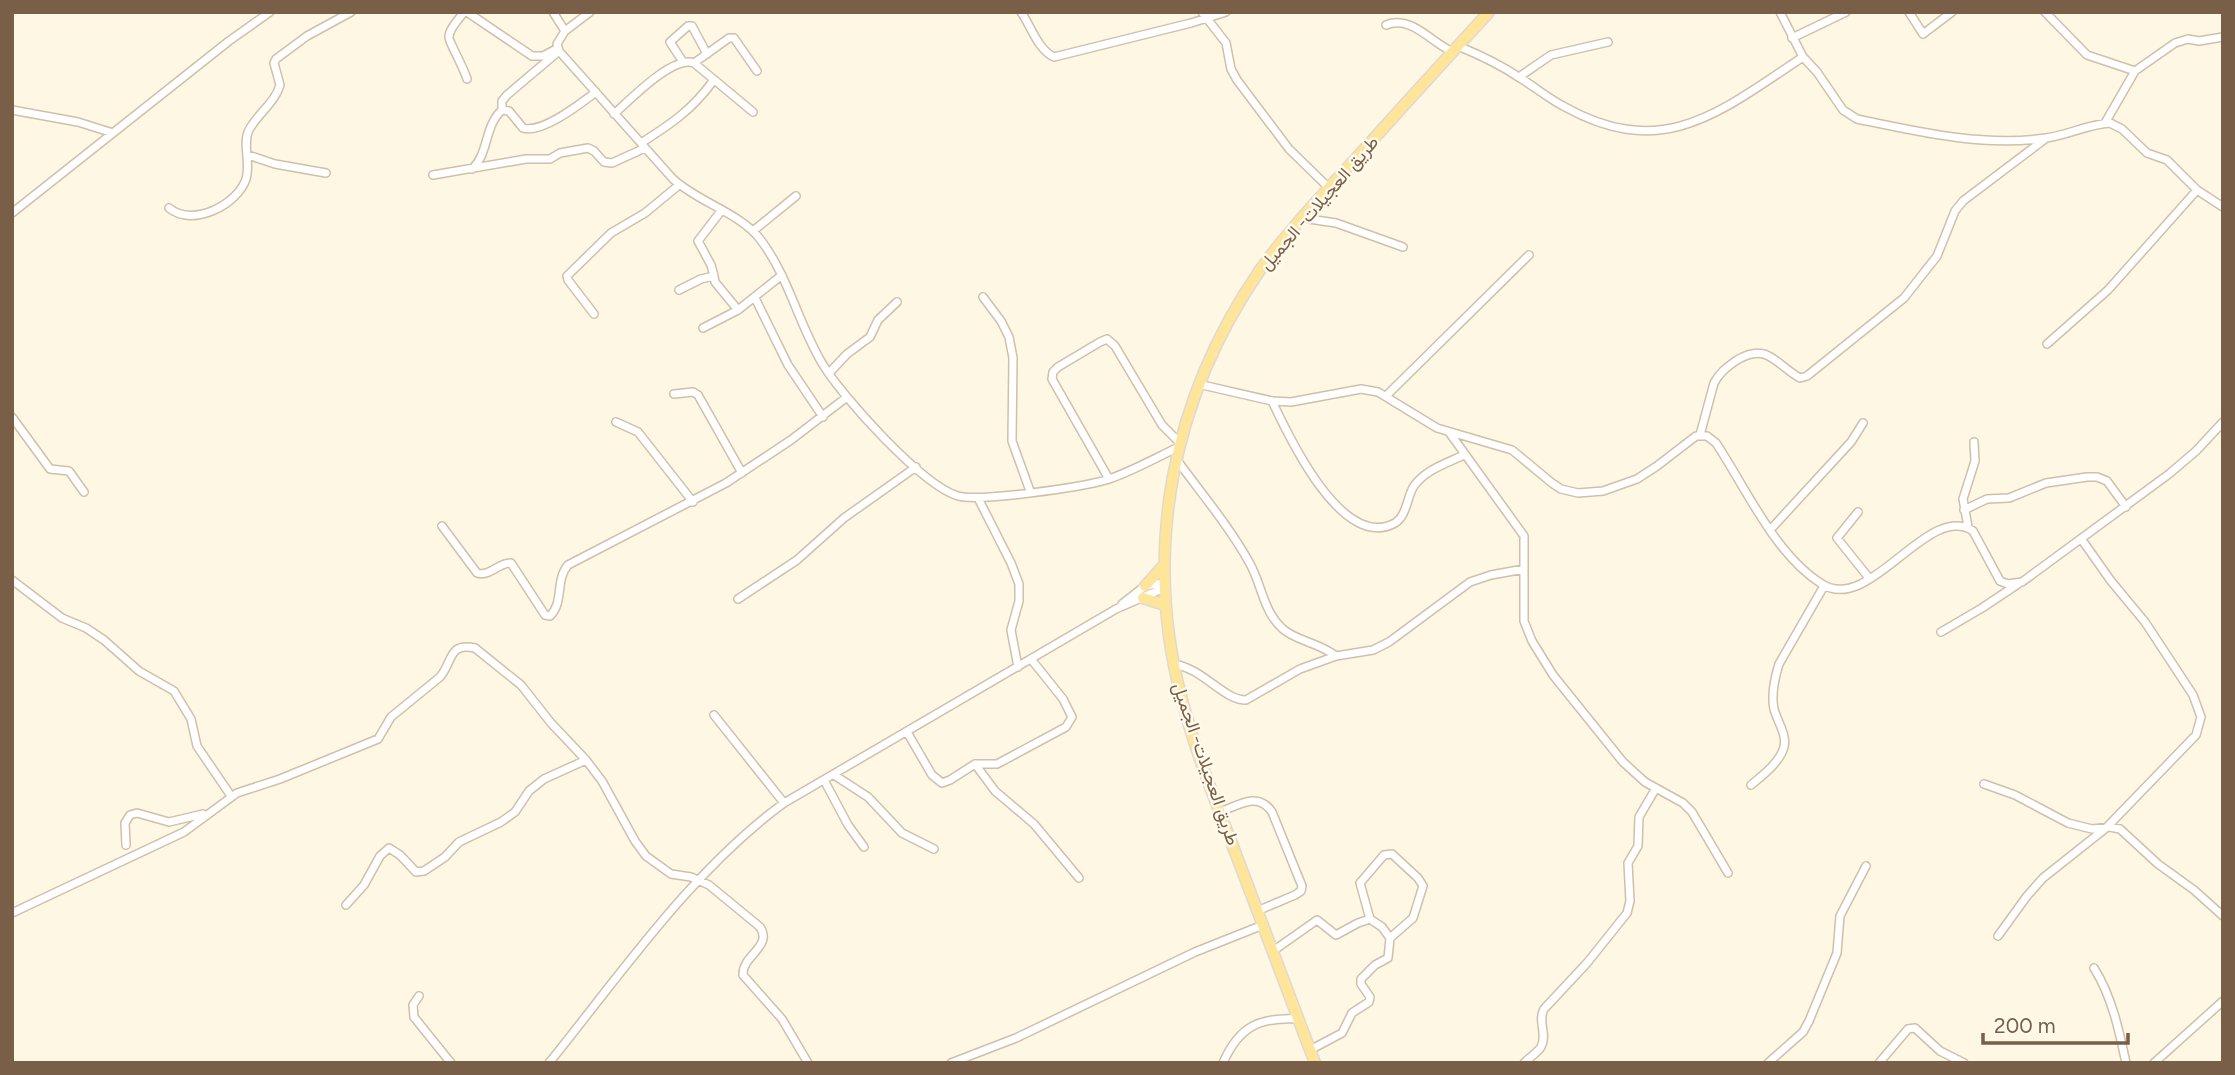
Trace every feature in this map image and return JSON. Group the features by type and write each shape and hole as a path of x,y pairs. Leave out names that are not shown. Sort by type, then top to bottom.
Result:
{"main road":[{"name":"طريق العجيلات- الجميل","path":"1315,1063 1190,730 1173,664 1165,605 1167,514 1179,444 1198,384 1242,298 1263,267 1328,187 1489,12"},
{"path":"1145,586 1164,565"},
{"path":"1143,598 1165,605"}],"street":[{"path":"12,213 153,104 229,41 270,12"},
{"path":"169,208 181,216 195,217 216,208 243,186 248,170 248,130 273,100 280,85 274,63 276,59 307,36 351,12"},
{"path":"467,79 460,59 449,42 449,36 465,12 532,56 543,56 558,49"},
{"path":"553,12 565,31"},
{"path":"590,12 565,31 558,40 558,49 679,185 753,231 782,275 814,348 829,373 876,429 916,467 954,494 978,498 1109,479 1179,444 1162,425 1115,346 1107,340 1055,369 1052,379 1109,479"},
{"path":"1021,12 1046,54 1054,57 1191,23 1204,15 1226,12"},
{"path":"1780,12 1803,57 1817,72 1843,110 1857,119 1972,140 2005,141 2046,138 2110,123 2122,129 2147,152 2167,160 2197,190 2223,207"},
{"path":"1792,38 1846,12"},
{"path":"1909,12 1923,34 1952,12"},
{"path":"2045,12 2087,55 2135,71"},
{"path":"1204,15 1226,43 1231,69 1237,80 1287,146 1328,187"},
{"path":"1386,25 1394,22 1408,23 1435,43 1497,64 1563,106 1596,123 1623,130 1648,132 1690,125 1803,57"},
{"path":"1191,23 1213,25"},
{"path":"683,62 670,42 688,26 692,26 707,54"},
{"path":"2105,123 2135,71 2175,43 2223,37"},
{"path":"694,63 729,38 734,38 757,71"},
{"path":"1519,77 1550,55 1608,42"},
{"path":"471,169 480,161 494,120 502,110 502,101 558,49"},
{"path":"614,114 655,79 683,62 694,63 753,112"},
{"path":"433,174 536,158 550,159 560,153 588,148 607,163 643,146 686,113 713,81"},
{"path":"502,110 509,111 523,128 534,130 596,92"},
{"path":"12,110 78,122 113,133"},
{"path":"1700,436 1714,383 1717,376 1728,366 1758,352 1769,355 1800,379 1807,376 1904,298 1937,256 1955,211 1963,201 2046,138"},
{"path":"483,150 494,165"},
{"path":"248,155 275,164 326,173"},
{"path":"594,314 567,276 611,233 652,208 679,185"},
{"path":"2047,344 2108,290 2197,190"},
{"path":"753,231 796,196"},
{"path":"720,211 698,241 712,265 715,282 738,310"},
{"path":"1302,218 1336,223 1403,247"},
{"path":"1387,396 1530,255"},
{"path":"703,328 738,310 782,275"},
{"path":"679,290 714,276"},
{"path":"983,297 1009,337 1013,358 1012,441 1030,491"},
{"path":"754,299 788,365 823,417"},
{"path":"829,373 847,354 870,337 878,320 897,302"},
{"path":"1198,384 1272,401 1306,400 1361,389 1387,396 1428,423 1448,432 1512,450 1561,489 1588,493 1603,491 1637,479 1696,436 1712,438 1770,530 1794,560 1830,589 1847,589 1869,578 1946,526 1955,524 1968,527 1978,536 2000,581 2018,584"},
{"path":"674,394 693,392 698,395 742,473"},
{"path":"442,526 477,573 486,573 511,563 545,615 550,616 556,610 561,576 568,565 693,502 742,473 823,417 847,397"},
{"path":"1272,401 1312,479 1345,512 1369,525 1397,522 1409,494 1419,480 1464,455"},
{"path":"12,417 50,469 69,471 84,492"},
{"path":"616,422 638,432 693,502"},
{"path":"1941,632 2029,579 2082,540 2196,451 2223,422"},
{"path":"1770,530 1851,442 1863,423"},
{"path":"1448,432 1524,536 1524,621 1558,683 1609,748 1631,770 1683,803 1692,812 1728,873"},
{"path":"1968,527 1963,499 1975,461 1974,442"},
{"path":"1177,459 1248,561 1265,604 1279,625 1284,631 1318,644 1336,656"},
{"path":"738,599 797,560 844,518 916,467"},
{"path":"1964,510 1987,499 2009,498 2046,483 2087,477 2107,481 2126,507"},
{"path":"978,498 1019,584 1019,601 1011,630 1018,667"},
{"path":"1858,512 1838,538 1869,578"},
{"path":"1998,936 2043,878 2106,828 2196,735 2201,717 2193,695 2145,622 2082,540"},
{"path":"1173,664 1196,671 1234,698 1246,700 1300,669 1336,656 1373,650 1389,642 1470,582 1524,569"},
{"path":"12,580 62,618 86,628 104,640 139,671 174,691 191,719 197,746 232,796"},
{"path":"550,1063 698,880 748,830 784,803 1116,609 1145,586 1164,585"},
{"path":"1116,609 1143,598 1164,585"},
{"path":"1751,785 1778,758 1783,748 1783,732 1773,704 1776,673 1824,586"},
{"path":"12,913 184,832 232,796 378,739 391,718 440,677 456,649 466,646 475,648 521,685 551,723 586,760 603,782 646,856 671,874 682,874 709,885 762,930 763,943 743,967 743,975 782,1019 808,1063"},
{"path":"907,732 938,781 950,780 975,764 1002,761 1066,727 1072,721 1068,705 1031,659"},
{"path":"714,715 784,803"},
{"path":"346,905 364,885 380,856 388,848 400,855 416,872 424,871 445,857 460,842 483,832 515,812 529,792 544,779 586,760"},
{"path":"975,764 995,791 1034,824 1079,878"},
{"path":"834,775 868,797 902,833 934,849"},
{"path":"824,780 848,825 864,847"},
{"path":"1984,783 2015,795 2068,823 2092,829 2114,828 2125,833 2158,864 2194,890 2223,916"},
{"path":"1524,1063 1540,1049 1544,1038 1541,1014 1544,1009 1594,956 1627,913 1630,901 1628,863 1638,846 1639,817 1656,788"},
{"path":"1220,812 1257,800 1264,802 1272,812 1302,886 1301,891 1295,895 1257,911"},
{"path":"126,845 125,823 127,817 133,813 169,822 208,813"},
{"path":"1310,1050 1342,1033 1352,1013 1369,1002 1370,998 1361,979 1375,965 1388,958 1390,938 1382,927 1370,919 1360,883 1384,855 1392,854 1423,886 1413,918 1390,938"},
{"path":"1768,1063 1804,1032 1837,953 1840,916 1866,866"},
{"path":"1273,951 1315,920 1336,935 1370,919"},
{"path":"951,1063 1016,1038 1204,948 1263,925"},
{"path":"2094,968 2110,1000 2126,1063"},
{"path":"419,996 413,1005 414,1017 451,1063"},
{"path":"2154,1063 2223,1001"},
{"path":"1223,1063 1235,1041 1255,1024 1275,1018 1298,1019"},
{"path":"1880,1063 1908,1030 1914,1028 1940,1051 1964,1063"},
{"path":"2124,1053 2132,1063"}]}
